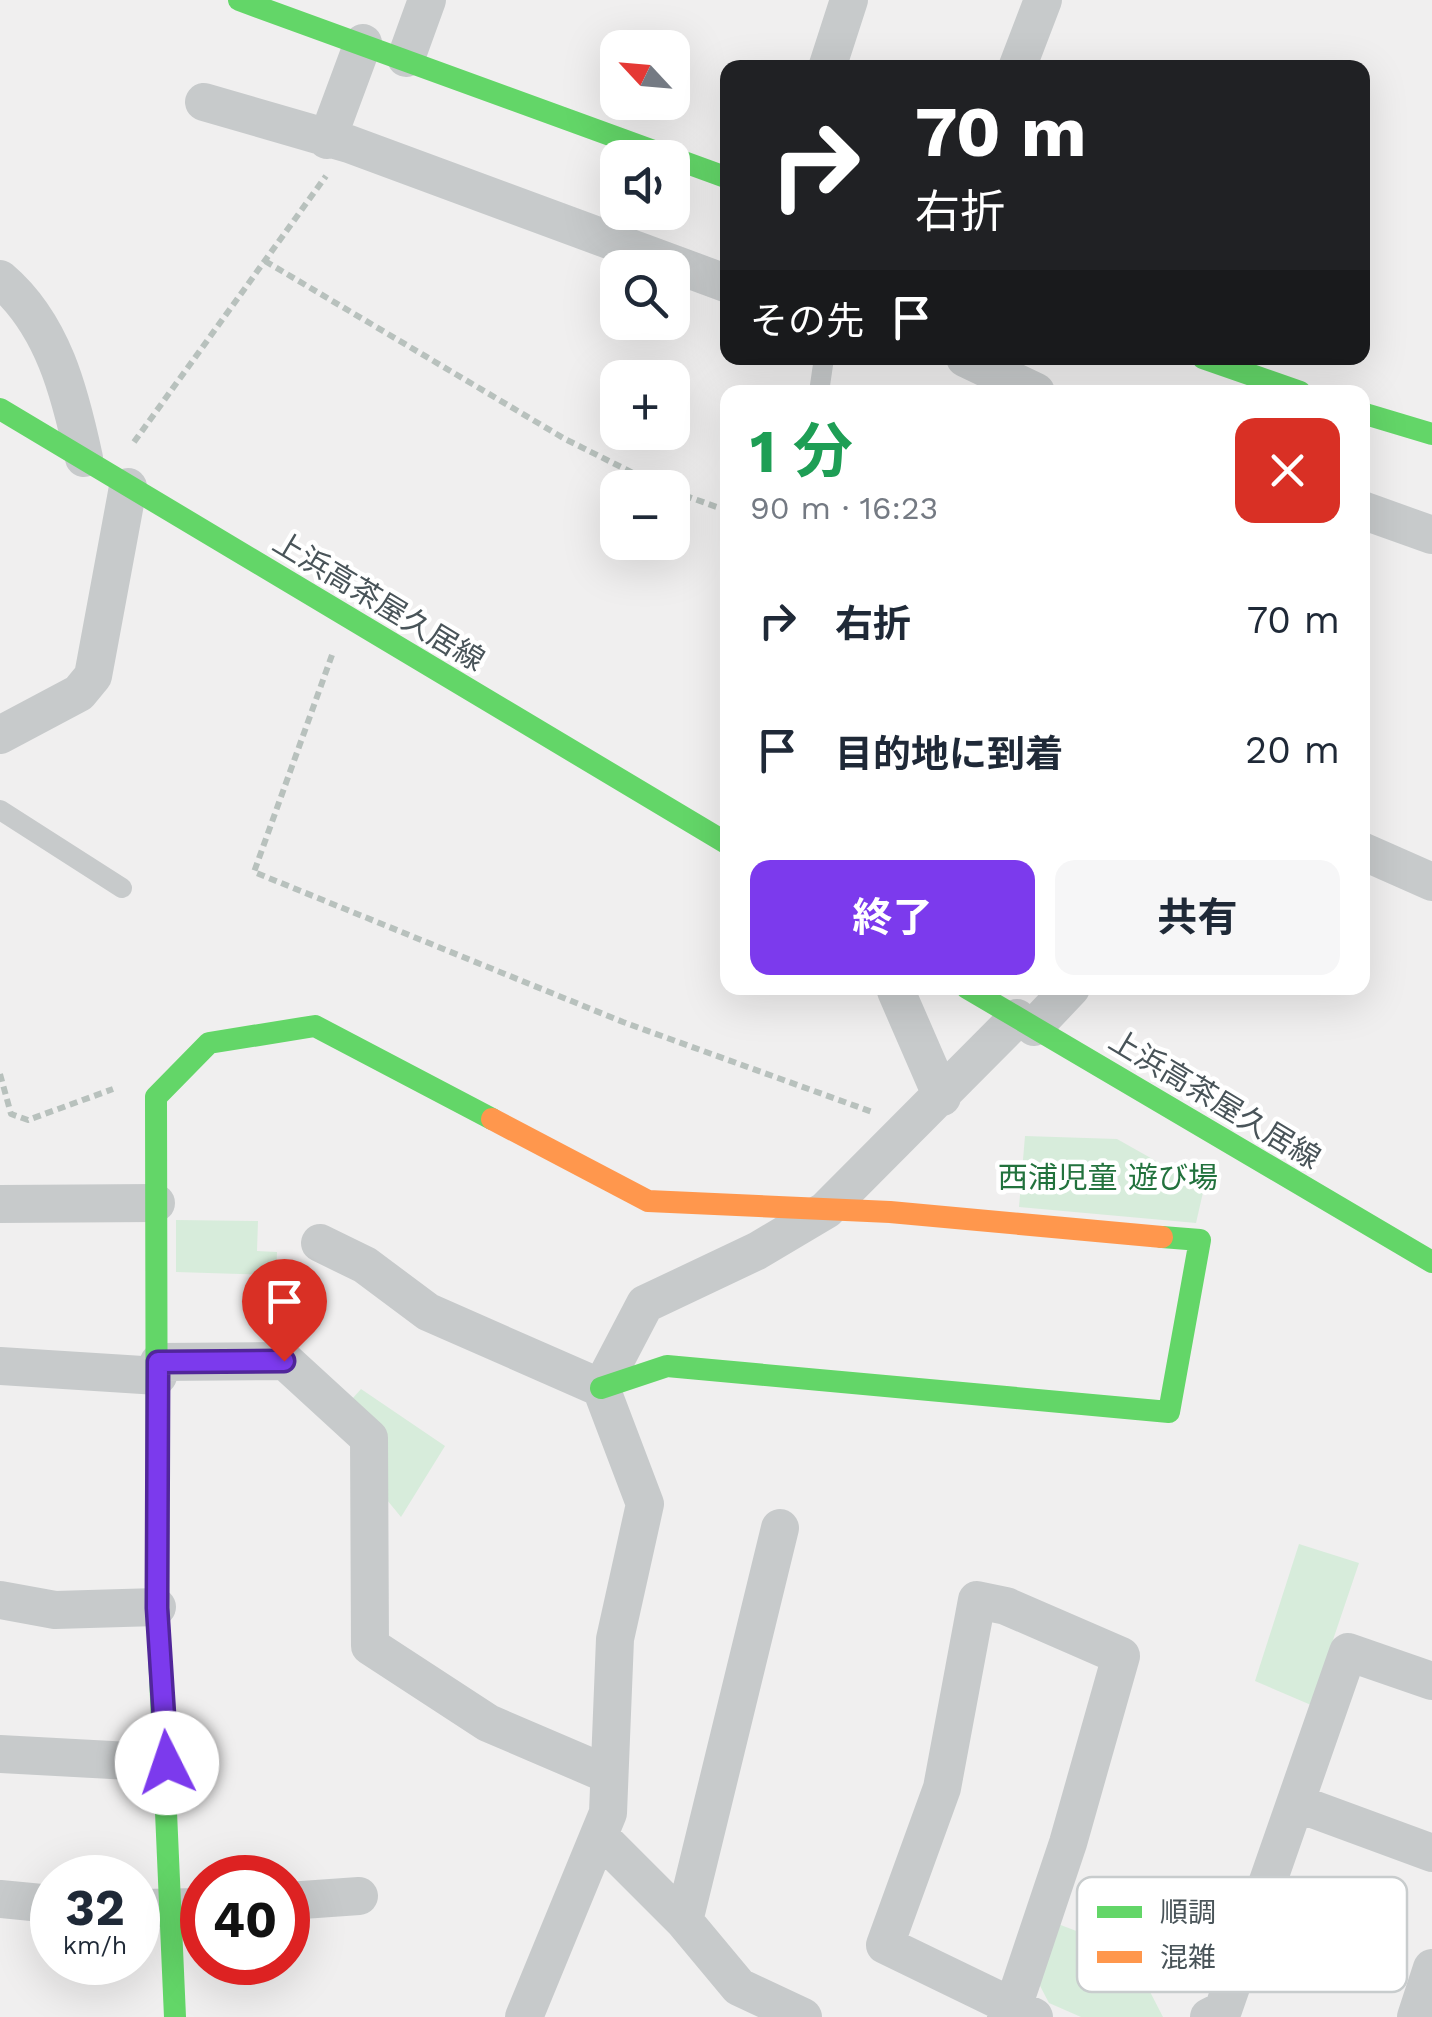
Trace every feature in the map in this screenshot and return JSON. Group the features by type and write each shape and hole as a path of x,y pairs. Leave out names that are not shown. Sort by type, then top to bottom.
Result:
{"street":[{"path":"239,0 720,175"},
{"path":"406,58 428,0"},
{"path":"829,60 848,0"},
{"path":"1020,60 1043,0"},
{"path":"338,142 363,43"},
{"path":"204,102 338,142 720,282"},
{"path":"0,279 26,307 68,384 84,458"},
{"path":"980,365 1021,385"},
{"path":"1221,365 1273,385"},
{"name":"上浜高茶屋久居線","path":"0,409 720,839"},
{"path":"1370,415 1432,434"},
{"path":"0,735 80,693 93,676 128,487"},
{"path":"1370,513 1432,535"},
{"path":"1370,854 1432,882"},
{"path":"898,995 942,1096"},
{"name":"上浜高茶屋久居線","path":"979,995 1432,1262"},
{"path":"524,2017 608,1812 607,1774 614,1734 614,1639 646,1504 601,1388 628,1328 645,1304 756,1251 826,1210 942,1096 1061,995"},
{"path":"175,2017 167,1763 157,1608 156,1097 209,1043 315,1026 648,1201 890,1212 1200,1240 1170,1412 667,1366 601,1388 428,1312 365,1265 320,1243"},
{"path":"0,1204 156,1203"},
{"path":"0,1366 158,1369 284,1361 369,1438 370,1646 488,1724 607,1774"},
{"path":"684,1921 780,1528"},
{"path":"0,1600 55,1610 157,1608"},
{"path":"978,1600 1006,1606 1122,1656 1018,2014 885,1946 942,1788 978,1600"},
{"path":"1271,1877 1348,1652 1432,1681"},
{"path":"0,1754 167,1763"},
{"path":"1298,1804 1432,1854"},
{"path":"600,1838 684,1921 739,1987 803,2017"},
{"path":"310,1899 359,1896"},
{"path":"0,1899 30,1902"},
{"path":"1416,2017 1432,1968"},
{"path":"1209,2017 1223,2010 1230,1992"}],"lane":[{"path":"0,810 122,888"}],"path":[{"path":"134,443 265,261 338,142"},
{"path":"265,261 564,440 626,470"},
{"path":"690,498 720,509"},
{"path":"333,654 254,872 623,1022 913,1127"},
{"path":"0,1074 11,1114 28,1120 142,1078 172,1080"}],"green space":[{"name":"西浦児童 遊び場","path":"1025,1136 1117,1139 1204,1188 1196,1223 1019,1207"},
{"path":"176,1220 258,1221 257,1251 277,1252 276,1275 176,1272"},
{"path":"361,1389 445,1446 401,1517 387,1500 353,1398"},
{"path":"1299,1544 1359,1563 1311,1705 1255,1681"},
{"path":"1058,1924 1077,1931 1077,1992 1150,1992 1163,2017 1081,2017 1049,2003 1038,1982"}],"traffic: fast":[{"path":"239,0 720,175"},
{"path":"1223,365 1280,385"},
{"path":"0,409 720,839"},
{"path":"1370,415 1432,434"},
{"path":"979,995 1432,1262"},
{"path":"175,2017 157,1607 156,1097 209,1043 315,1026 492,1119"},
{"path":"601,1388 667,1366 1169,1412 1200,1240 1162,1237"}],"traffic: slow":[{"path":"492,1119 648,1201 890,1212 1162,1237"}],"route":[{"path":"167,1763 157,1608 158,1362 284,1361"}]}
